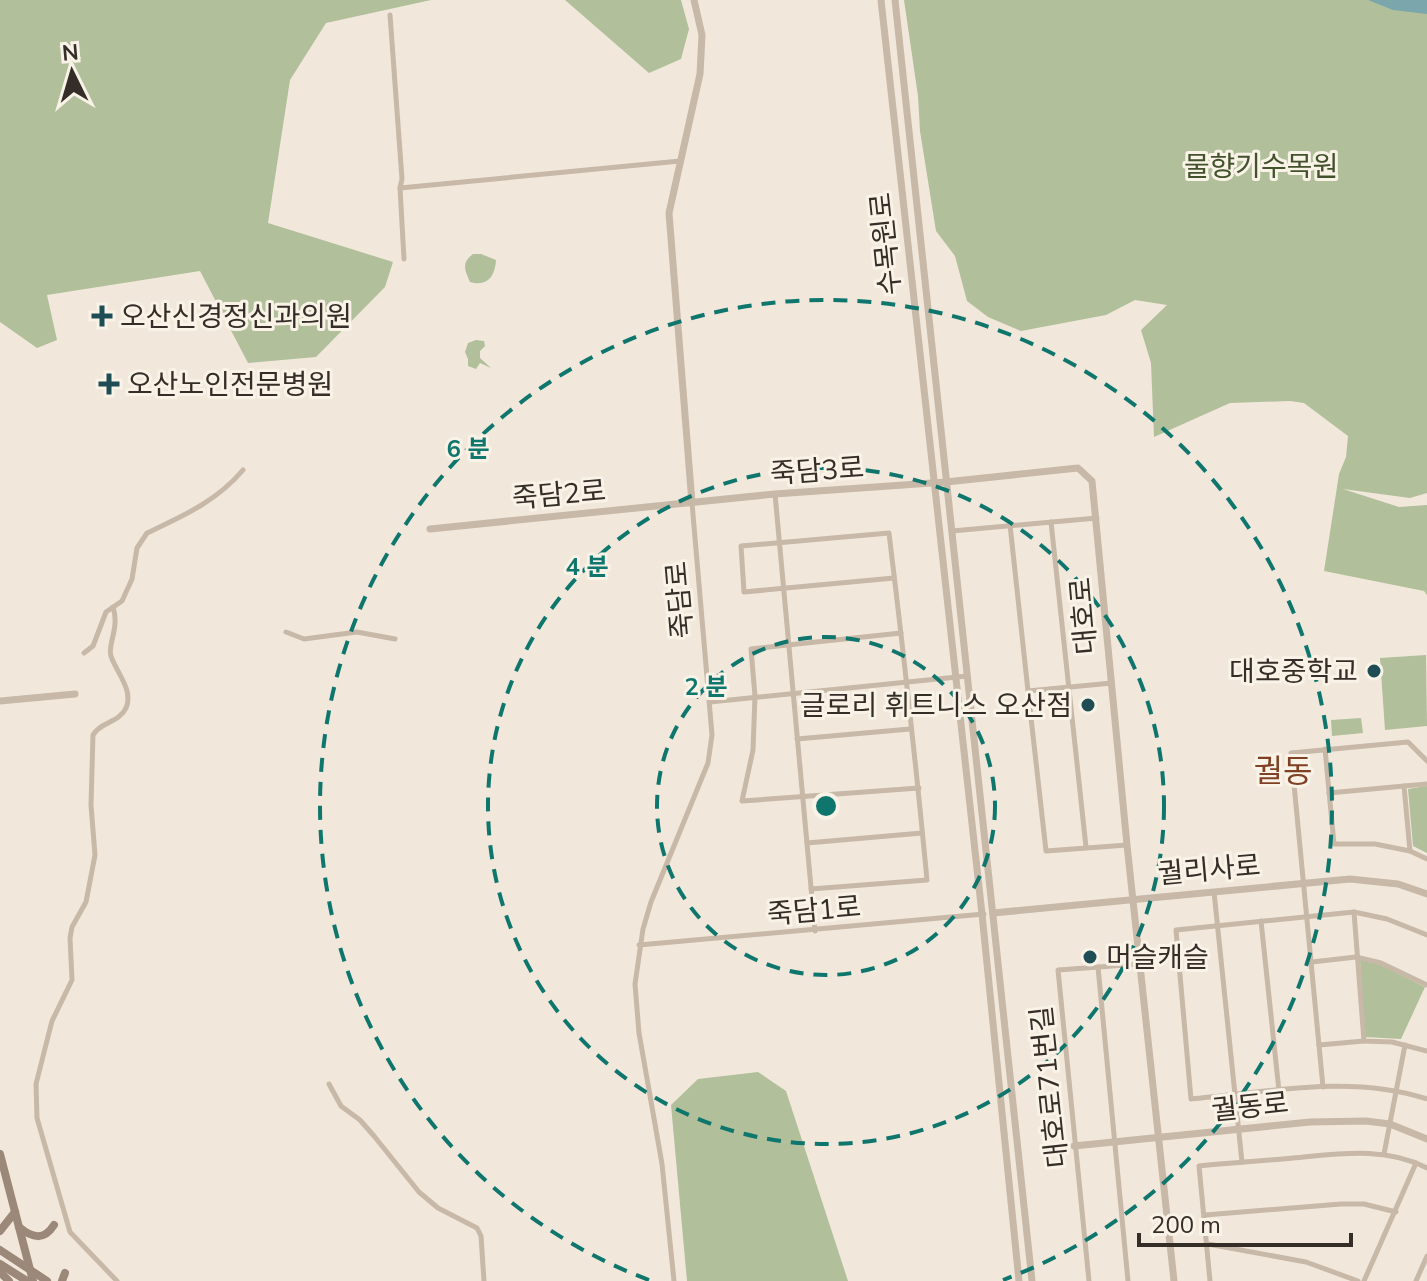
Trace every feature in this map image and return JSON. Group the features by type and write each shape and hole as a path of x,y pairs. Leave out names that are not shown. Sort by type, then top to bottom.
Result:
{"main road":[{"path":"0,1154 33,1281"},
{"path":"0,1231 16,1211"},
{"path":"19,1226 28,1235 36,1237 46,1235 54,1225"},
{"path":"0,1250 47,1281"},
{"path":"0,1264 27,1281"},
{"path":"0,1272 9,1281"}],"street":[{"name":"죽담로","path":"674,1281 662,1164 639,1033 635,984 639,945 651,902 708,763 712,735 669,213 700,74 702,35 694,0"},
{"name":"수목원로","path":"881,0 982,914 1019,1281"},
{"name":"수목원로","path":"895,0 1032,1281"},
{"path":"390,15 402,179 404,259"},
{"path":"400,188 680,161"},
{"name":"대호로","path":"946,482 1078,468 1092,481 1157,1138"},
{"path":"84,653 93,646 106,612 122,601 132,579 137,548 147,533 213,499 228,488 243,470"},
{"name":"죽담3로","path":"692,503 946,482"},
{"path":"775,494 815,931"},
{"name":"죽담2로","path":"430,529 692,503"},
{"path":"951,531 1097,518"},
{"path":"1051,522 1086,847"},
{"path":"1010,525 1046,851 1127,845"},
{"path":"811,889 927,880 919,788 889,533 741,546 744,592 894,578"},
{"path":"113,607 116,626 110,654 128,694 127,706 121,716 96,728 93,735 90,760 95,855 92,875 86,902 72,927 72,980 52,1021 35,1099 37,1118 70,1232 117,1281"},
{"path":"286,632 304,639 357,632 395,639"},
{"path":"901,633 751,649 755,696 753,750 742,801 919,788"},
{"path":"710,702 967,676"},
{"path":"1028,691 1112,683"},
{"path":"0,701 75,694"},
{"path":"797,739 910,729"},
{"path":"1323,1087 1291,753 1408,742 1427,761"},
{"path":"1325,749 1334,844 1375,844 1410,851 1427,859"},
{"path":"1329,793 1427,784"},
{"path":"1404,786 1410,851"},
{"path":"807,843 922,833"},
{"name":"궐리사로","path":"993,913 1350,879 1398,884 1427,894"},
{"path":"1214,891 1242,1162"},
{"path":"1354,912 1364,1041"},
{"path":"1427,935 1387,919 1354,912 1176,930 1191,1099 1353,1086 1396,1091 1427,1099"},
{"name":"죽담1로","path":"639,945 993,913"},
{"path":"1261,921 1279,1091"},
{"path":"1312,962 1356,957 1381,963 1427,985"},
{"name":"대호로71번길","path":"1089,1281 1058,970 1140,964"},
{"path":"1098,967 1128,1281"},
{"path":"1319,1045 1364,1041 1405,1045 1427,1051"},
{"path":"1384,1154 1405,1045"},
{"path":"329,1084 341,1106 360,1120 419,1192 438,1208 477,1228 481,1236 484,1281"},
{"name":"궐동로","path":"1074,1146 1310,1122 1390,1124 1427,1139"},
{"path":"1157,1138 1174,1281"},
{"path":"1210,1281 1199,1166 1354,1153 1384,1154 1427,1168"},
{"path":"1208,1244 1306,1262 1361,1281 1396,1212 1416,1163"},
{"path":"1205,1215 1341,1204 1364,1204 1396,1212"},
{"path":"1416,1281 1427,1256"}],"green space":[{"path":"0,0 431,0 326,23 290,80 268,223 393,262 385,287 316,357 248,363 200,271 47,295 57,340 37,348 0,322"},
{"path":"565,0 681,0 689,29 681,59 649,73"},
{"name":"물향기수목원","path":"904,0 1427,0 1427,493 1410,498 1343,489 1399,507 1427,505 1427,595 1424,591 1324,571 1348,436 1304,403 1230,403 1154,437 1151,363 1141,330 1167,305 1135,300 1106,315 1021,331 988,317 967,301 955,256 936,231"},
{"path":"473,254 496,260 492,276 485,282 470,282 465,264"},
{"path":"484,341 480,358 491,368 480,363 476,369 468,366 465,352 468,343"},
{"path":"1426,655 1427,726 1385,730 1380,658"},
{"path":"1361,718 1363,733 1332,736 1331,720"},
{"path":"1427,786 1427,853 1413,846 1408,789"},
{"path":"1360,960 1381,965 1425,987 1401,1039 1365,1037"},
{"path":"758,1072 786,1091 848,1281 687,1281 671,1105 698,1079"}],"water":[{"path":"1368,0 1427,0 1427,14 1393,10"}],"place":[{"name":"오산신경정신과의원","path":"102,316"},
{"name":"오산노인전문병원","path":"109,384"},
{"name":"대호중학교","path":"1374,671"},
{"name":"글로리 휘트니스 오산점","path":"1088,705"},
{"name":"머슬캐슬","path":"1090,957"}],"district":[{"name":"궐동","path":"1283,771"}]}
